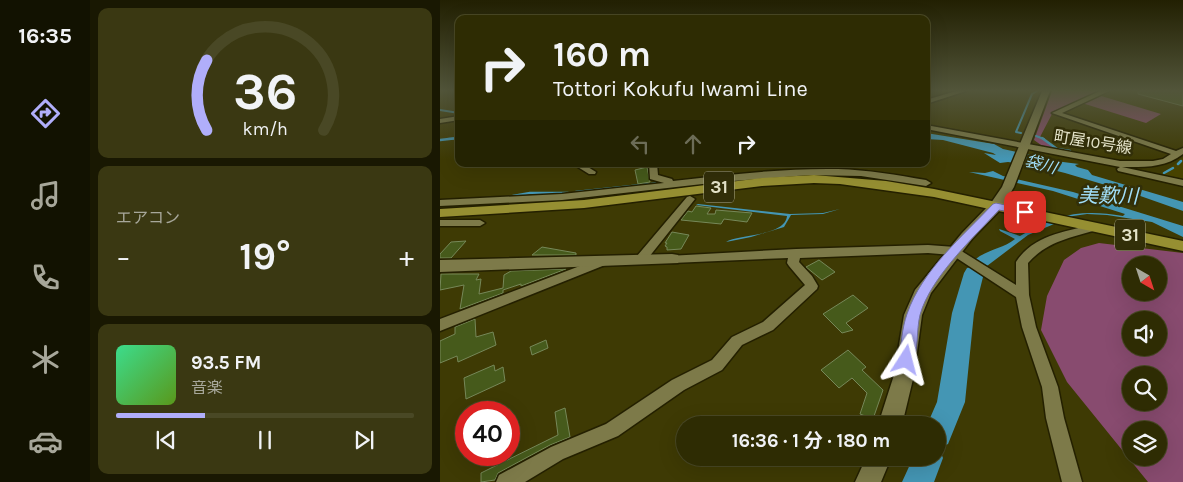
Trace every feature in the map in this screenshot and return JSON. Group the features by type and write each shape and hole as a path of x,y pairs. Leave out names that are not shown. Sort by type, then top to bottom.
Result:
{"main road":[{"name":"31","path":"440,213 576,205 752,184 814,179 886,185 996,206 1183,246"}],"street":[{"path":"893,416 904,375 913,315 924,290 955,251 996,206 1009,184 1037,113"},
{"path":"1058,113 1180,152"},
{"path":"440,121 455,119"},
{"name":"町屋10号線","path":"930,126 1024,149 1057,152 1120,164 1139,165 1166,161 1180,152"},
{"path":"1057,152 1069,157 1183,184"},
{"path":"583,167 592,172"},
{"path":"654,167 653,177 681,183"},
{"path":"440,203 553,198 790,168 889,176 926,183"},
{"path":"641,259 690,199"},
{"path":"440,223 480,222"},
{"path":"1072,482 1055,418 1050,387 1029,327 1022,295 1022,262 1033,250 1054,238 1096,228"},
{"path":"440,266 601,262 928,249 955,251 1022,295"},
{"path":"506,482 557,453 612,430 678,386 717,365 737,341 743,337 768,326 812,286 793,263 796,253"},
{"path":"440,325 601,262"},
{"path":"868,482 875,466"}],"shaded area":[{"path":"1044,113 1053,113 1040,137 1057,150 1041,145 1034,140"},
{"path":"1116,113 1161,114 1146,123"},
{"path":"1183,158 1183,183 1157,177"},
{"path":"1099,243 1183,253 1183,482 1148,482 1135,466 1167,466 1167,421 1122,421 1122,450 1067,382 1041,330 1047,296 1064,260 1081,248"}],"water":[{"name":"袋川","path":"930,134 994,144 1003,149 1079,164 1075,165 1088,170 1092,175 1183,202 1183,211 1129,192 1065,173 1041,167 1008,162 1000,163 984,153 996,155 993,153 943,140 930,139"},
{"path":"993,171 1003,176 1073,192 1183,226 1183,237 1152,222 1107,215 1087,214 1073,216 1028,235 979,272 971,298 964,297 968,272 975,260 985,253 1004,246 1015,239 999,229 1020,236 1046,223 1070,215 1094,213 1123,216 1125,214 1053,191 969,172 985,173"},
{"path":"696,205 790,214 823,213 840,209 823,214 791,215 784,227 770,231 784,223 787,216"},
{"path":"760,234 726,242 732,239"}],"building":[{"path":"647,167 650,182 638,184 635,170"},
{"path":"696,206 711,208 707,214 715,214 716,210 752,213 747,222 724,219 721,224 681,220 688,211 692,212"},
{"path":"672,232 689,235 681,249 667,250 665,246 667,243 665,243"},
{"path":"466,241 451,258 440,258 440,254 451,242"},
{"path":"542,247 576,253 576,255 532,255"},
{"path":"819,260 835,272 822,280 806,267"},
{"path":"566,269 521,286 521,284 503,290 503,293 460,309 464,285 440,290 441,274 479,274 476,280 481,279 479,294 503,288 504,275 511,271"},
{"path":"853,295 868,308 846,323 853,330 842,333 823,314"},
{"path":"475,319 476,337 493,332 496,345 458,362 457,356 440,363 440,341 455,334 455,327"},
{"path":"546,340 548,348 532,355 530,347"},
{"path":"848,350 866,367 862,370 883,390 874,416 860,414 867,393 852,378 839,388 821,370"},
{"path":"494,365 495,371 503,367 505,381 466,399 464,378"},
{"path":"565,408 570,437 520,461 520,454 558,435 555,412"},
{"path":"495,466 511,466 498,473 495,480 481,482 481,473"}],"waterway":[{"path":"1021,133 1016,132 1024,113"},
{"path":"1036,136 1043,139"},
{"path":"440,140 455,138"},
{"path":"447,139 455,138"},
{"path":"1043,139 1057,149 1070,151"},
{"path":"1178,164 1181,161"},
{"path":"1164,173 1173,168"},
{"path":"576,192 661,183"},
{"path":"513,196 530,193 568,193"},
{"name":"美歎川","path":"945,416 951,402 963,313 974,273"},
{"name":"美歎川","path":"918,482 925,466"}],"route":[{"path":"906,360 913,315 924,290 967,236 996,206 1025,212"}]}
